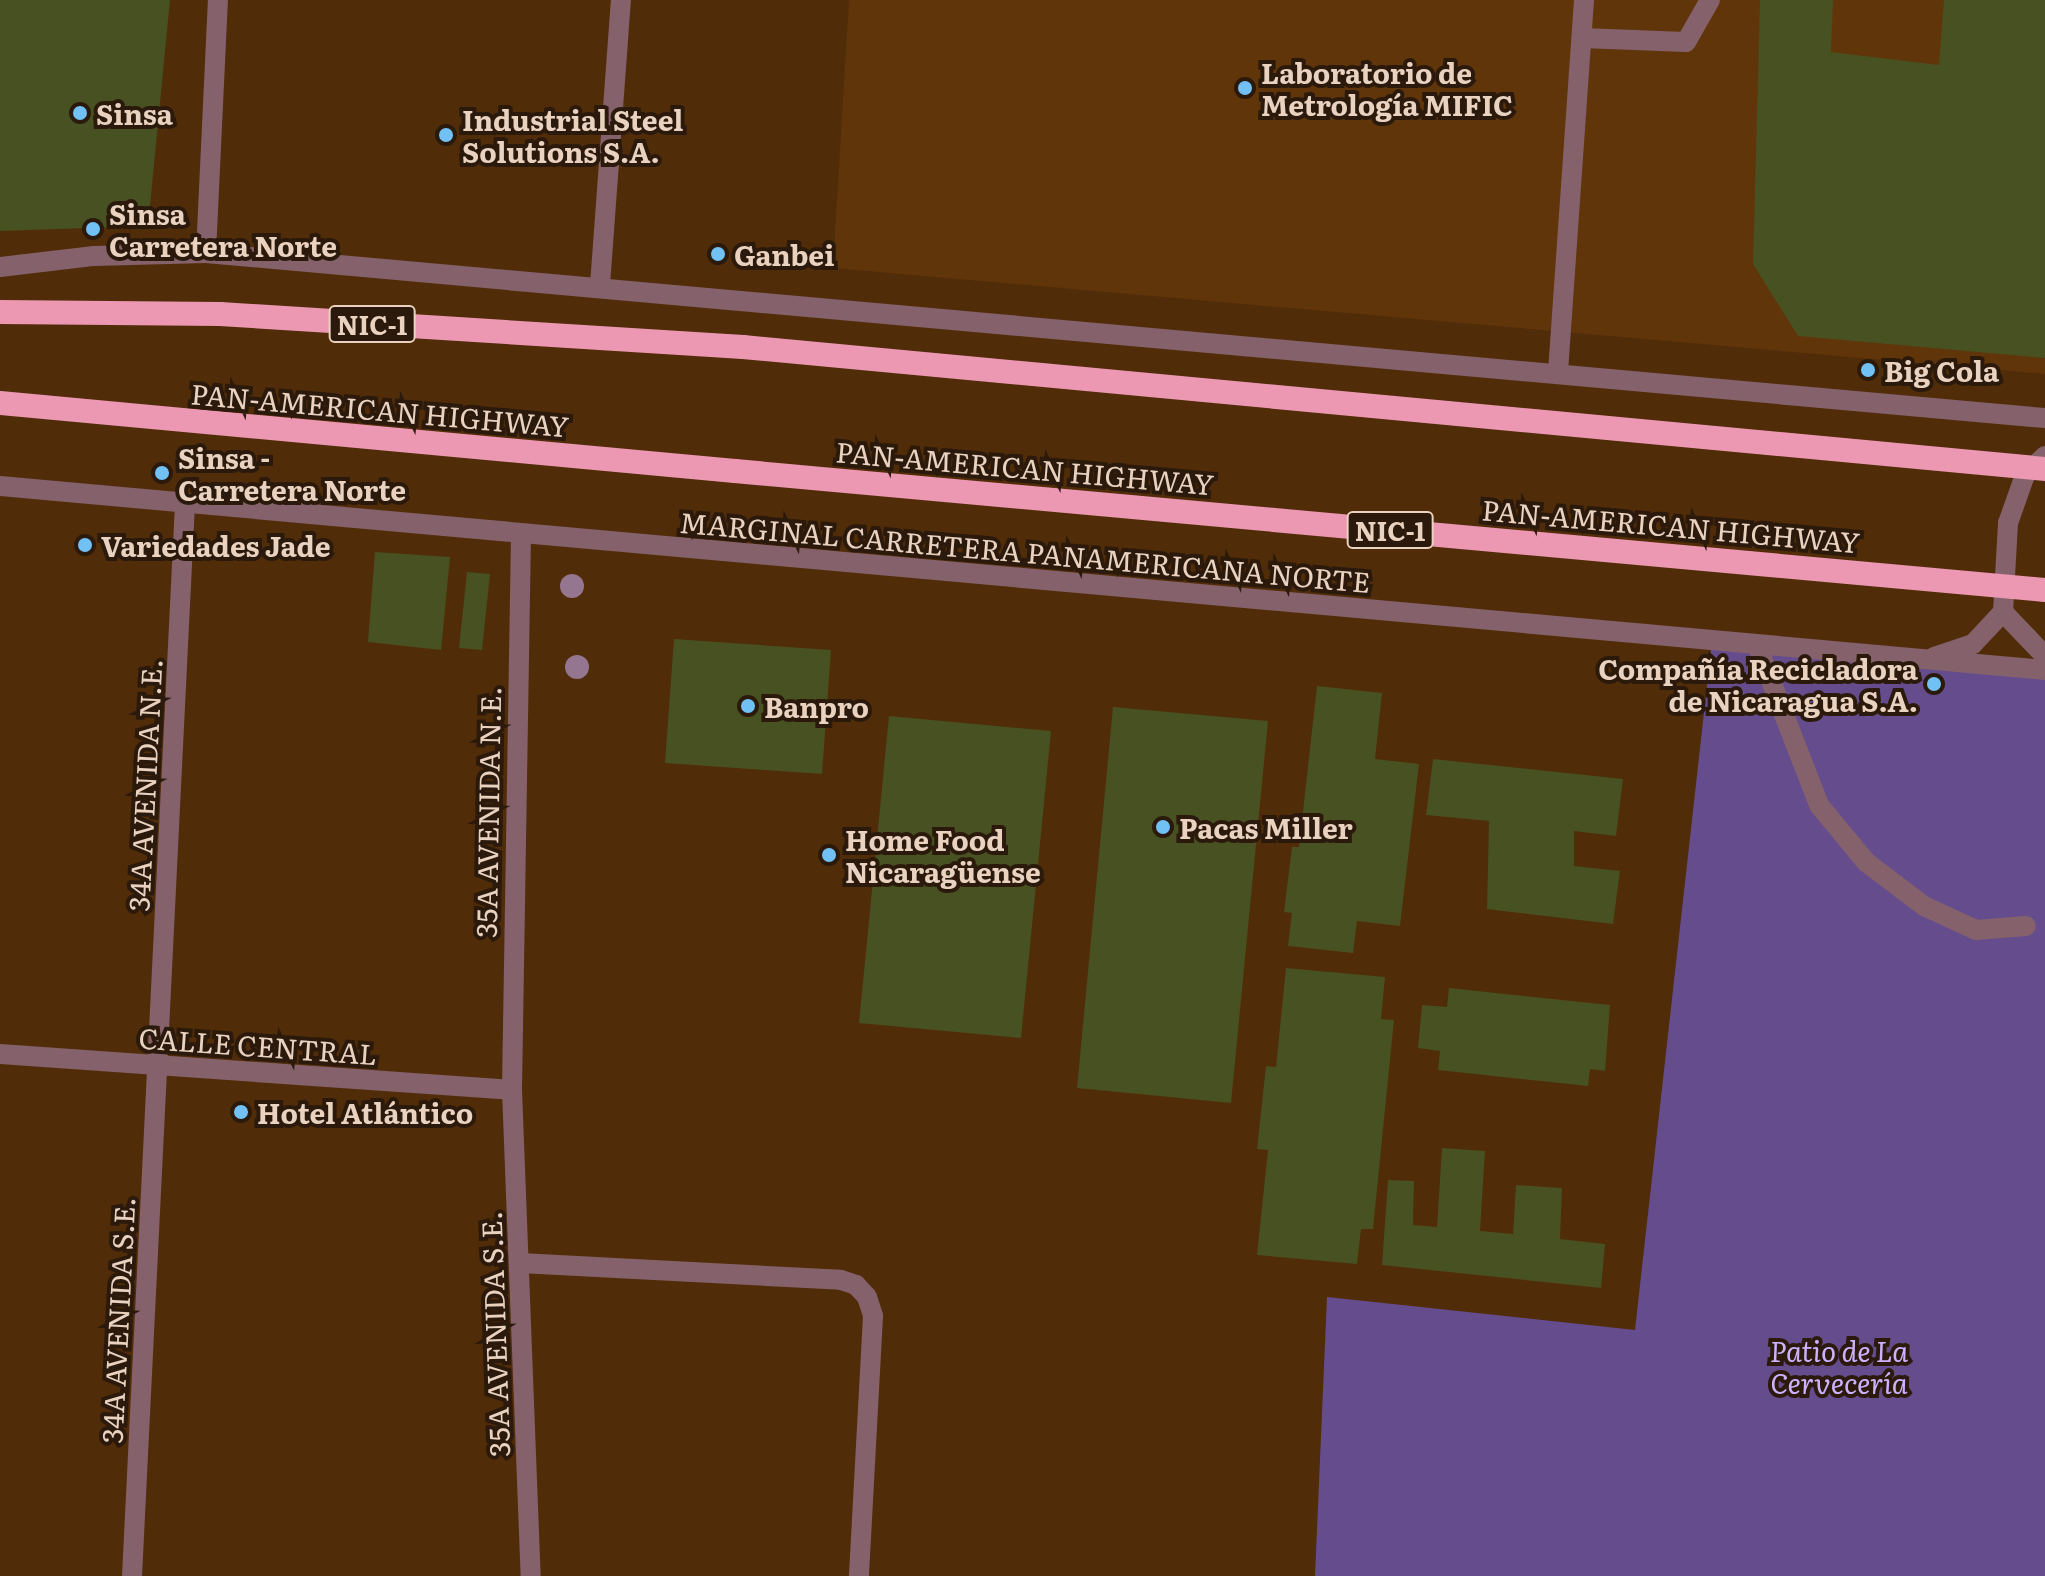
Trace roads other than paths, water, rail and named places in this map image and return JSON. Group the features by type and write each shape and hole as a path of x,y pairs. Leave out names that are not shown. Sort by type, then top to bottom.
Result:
{"highway":[{"name":"NIC-1","path":"0,312 220,314 743,347 2045,469"},
{"name":"PAN-AMERICAN HIGHWAY","path":"0,403 2045,590"}],"street":[{"path":"206,253 218,0"},
{"path":"600,285 621,0"},
{"path":"1558,372 1584,0"},
{"path":"1582,38 1686,42 1710,0"},
{"path":"0,267 94,256 206,253 600,285 2045,418"},
{"path":"1926,660 1973,644 2003,612 2008,523 2025,475 2045,456"},
{"name":"MARGINAL CARRETERA PANAMERICANA NORTE","path":"0,486 2045,670"},
{"name":"34A AVENIDA N.E.","path":"159,1067 185,505"},
{"name":"35A AVENIDA N.E.","path":"512,1090 521,534"},
{"path":"2003,612 2045,656"},
{"path":"1757,645 1819,805 1866,862 1924,906 1976,930 2026,926"},
{"name":"CALLE CENTRAL","path":"0,1054 512,1090"},
{"name":"34A AVENIDA S.E.","path":"132,1576 159,1067"},
{"name":"35A AVENIDA S.E.","path":"512,1090 531,1576"},
{"path":"520,1263 841,1280 856,1285 867,1297 873,1316 859,1576"}],"place":[{"name":"Laboratorio de Metrología MIFIC","path":"1245,88"},
{"name":"Sinsa","path":"80,113"},
{"name":"Industrial Steel Solutions S.A.","path":"446,135"},
{"name":"Sinsa Carretera Norte","path":"93,229"},
{"name":"Ganbei","path":"718,254"},
{"name":"Big Cola","path":"1868,370"},
{"name":"Sinsa - Carretera Norte","path":"162,473"},
{"name":"Variedades Jade","path":"85,545"},
{"name":"Compañía Recicladora de Nicaragua S.A.","path":"1934,684"},
{"name":"Banpro","path":"748,706"},
{"name":"Pacas Miller","path":"1163,827"},
{"name":"Home Food Nicaragüense","path":"829,855"},
{"name":"Hotel Atlántico","path":"241,1112"}],"park label":[{"name":"Patio de La Cervecería","path":"1839,1366"}]}
